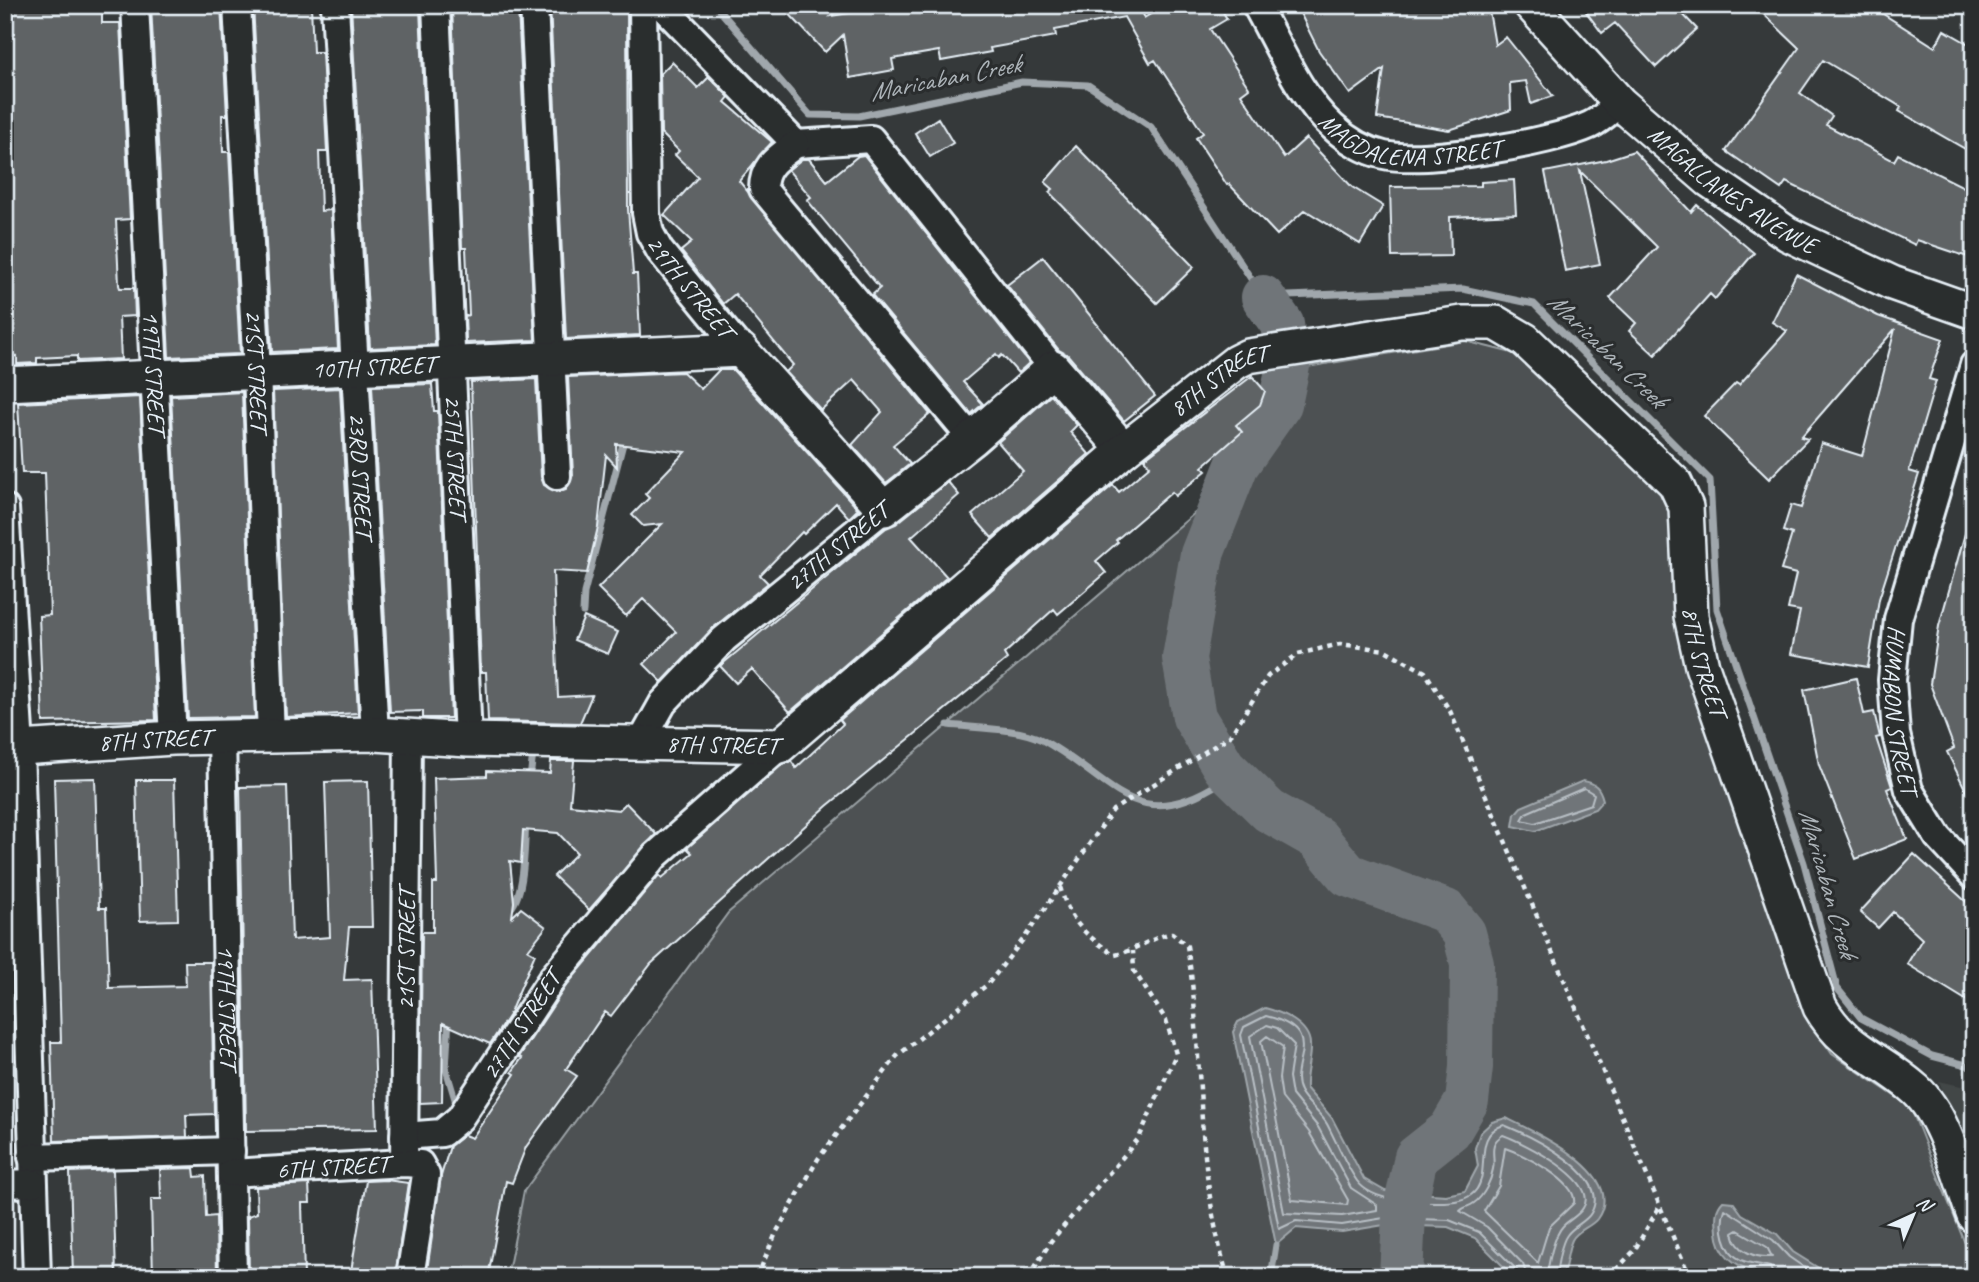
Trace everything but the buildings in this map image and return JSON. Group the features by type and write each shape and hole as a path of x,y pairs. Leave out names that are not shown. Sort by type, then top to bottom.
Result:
{"street":[{"name":"19TH STREET","path":"135,5 173,738"},
{"name":"21ST STREET","path":"237,5 257,372 271,736"},
{"name":"23RD STREET","path":"335,5 353,367 391,735"},
{"name":"25TH STREET","path":"436,5 454,362 468,740"},
{"path":"534,5 558,476"},
{"name":"29TH STREET","path":"643,5 646,213 650,233 660,251 741,350 884,509"},
{"path":"661,5 796,144"},
{"name":"MAGDALENA STREET","path":"1256,5 1309,98 1332,127 1356,144 1384,155 1410,157 1530,144 1591,125 1620,103"},
{"name":"MAGALLANES AVENUE","path":"1531,5 1620,103 1709,180 1788,234 1892,283 1974,312"},
{"path":"972,439 764,189 763,176 769,164 796,144 871,139 1053,368 1124,450"},
{"name":"8TH STREET","path":"13,749 222,736 391,735 468,740 780,746 1124,450 1236,362 1257,354 1462,323 1496,323 1511,329 1675,484 1686,507 1691,616 1702,666 1820,1007 1841,1038 1915,1090 1932,1108 1974,1216"},
{"name":"10TH STREET","path":"5,384 741,350"},
{"name":"HUMABON STREET","path":"1974,365 1898,619 1892,680 1896,734 1909,790 1938,837 1974,876"},
{"name":"27TH STREET","path":"640,744 663,703 724,639 972,439 1053,368"},
{"path":"5,508 37,1277"},
{"name":"21ST STREET","path":"391,735 404,1136 415,1169 410,1277"},
{"name":"19TH STREET","path":"222,736 233,1277"},
{"name":"27TH STREET","path":"404,1136 442,1133 460,1118 553,977 655,856 780,746"},
{"name":"6TH STREET","path":"5,1184 32,1170 231,1162 415,1169"}],"path":[{"path":"757,1277 776,1233 818,1159 890,1064 988,985 1113,810 1230,736 1268,676 1298,654 1340,645 1385,650 1425,672 1450,710 1690,1277"},
{"path":"1060,887 1069,914 1097,943 1115,955 1133,951 1149,939 1172,933 1187,946 1200,1051 1208,1182 1215,1235 1228,1277"},
{"path":"1029,1277 1051,1241 1139,1138 1176,1054 1167,1020 1134,971 1133,951"},
{"path":"1609,1277 1634,1251 1659,1206"}],"shaded area":[{"path":"1465,341 1516,354 1667,499 1673,508 1687,665 1805,1014 1832,1054 1905,1103 1912,1111 1974,1266 1974,1277 507,1277 524,1191 728,913 1252,464 1307,367"},
{"path":"1939,1081 1974,1089 1974,1170"}],"water":[{"path":"1583,781 1591,783 1600,792 1603,800 1595,809 1535,831 1513,826 1515,814 1521,807"},
{"path":"1265,1008 1279,1012 1305,1030 1310,1044 1306,1088 1332,1118 1364,1179 1385,1191 1446,1195 1465,1191 1478,1166 1475,1148 1480,1133 1492,1122 1506,1118 1556,1144 1590,1171 1600,1186 1603,1202 1597,1219 1572,1240 1562,1277 1514,1277 1475,1238 1448,1227 1384,1225 1342,1232 1296,1228 1276,1245 1233,1032 1238,1022"},
{"path":"1723,1201 1733,1202 1742,1214 1777,1234 1793,1252 1833,1277 1762,1273 1731,1260 1722,1248 1717,1232 1717,1212"}],"waterway":[{"name":"Maricaban Creek","path":"715,5 810,115 859,116 1022,82 1088,85 1151,127 1263,297 1463,289 1534,304 1710,480 1717,609 1804,863 1837,988 1861,1018 1932,1056 1974,1067"},
{"path":"1263,297 1282,324 1288,366 1280,404 1237,465 1202,554 1184,658 1194,717 1224,767 1269,811 1317,838 1348,875 1446,911 1464,933 1472,963 1471,1067 1467,1101 1450,1130 1416,1157 1404,1214 1401,1277"},
{"path":"583,612 584,593 625,436"},
{"path":"948,725 1033,736 1067,755 1107,785 1145,803 1166,804 1191,798 1221,782 1224,767"},
{"path":"530,779 533,753"},
{"path":"508,911 514,904 521,882 526,822"},
{"path":"449,1017 446,1069 457,1106"},
{"path":"1271,1277 1276,1245"}]}
